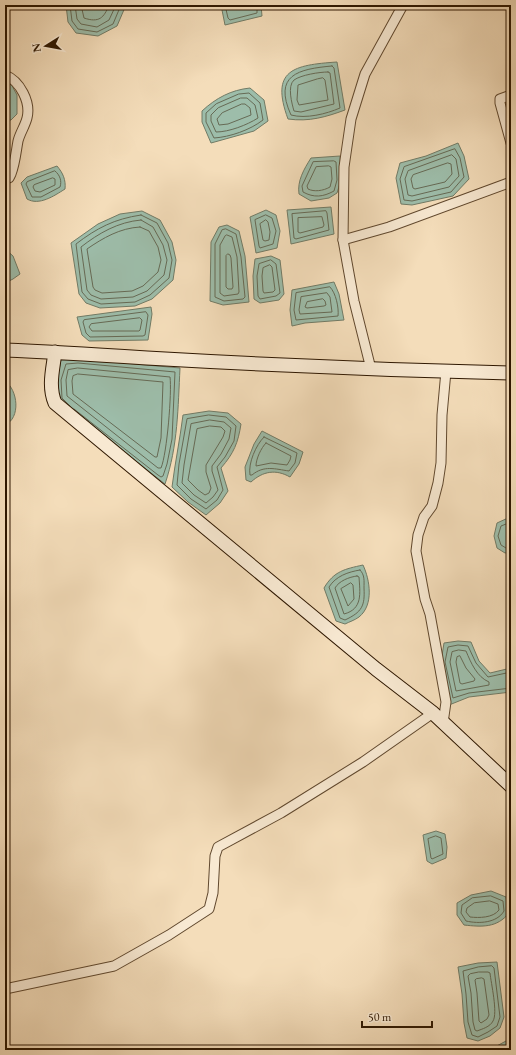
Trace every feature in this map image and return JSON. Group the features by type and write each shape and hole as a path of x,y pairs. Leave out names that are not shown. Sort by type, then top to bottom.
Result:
{"street":[{"path":"371,369 354,301 343,240 344,167 351,119 364,74 403,5"},
{"path":"5,75 15,81 23,90 27,116 19,140 11,174 9,178 5,179"},
{"path":"511,95 500,99 500,103 511,143"},
{"path":"343,240 389,227 511,182"},
{"path":"5,350 371,369 511,373"},
{"path":"55,352 51,386 51,395 55,402 376,670 433,713 511,786"},
{"path":"444,723 446,702 430,614 425,599 416,551 418,534 424,517 432,506 438,483 441,463 442,415 446,371"},
{"path":"5,989 114,966 169,935 209,909 213,893 218,848 281,813 363,762 433,713"}],"water":[{"path":"66,5 126,5 117,26 98,36 76,33 68,22"},
{"path":"221,5 261,5 262,16 225,25"},
{"path":"337,62 345,110 317,118 303,120 288,119 283,103 282,90 284,80 289,73 297,68 308,65"},
{"path":"5,82 10,82 17,95 17,114 11,120 5,121"},
{"path":"250,88 264,100 268,121 254,131 211,143 202,122 202,111 224,95"},
{"path":"458,143 464,156 469,179 453,196 412,205 401,204 396,178 400,163 426,156"},
{"path":"340,156 341,180 337,193 329,198 311,201 299,194 300,180 311,158"},
{"path":"57,166 64,177 65,189 41,201 32,201 27,199 21,183 27,177"},
{"path":"331,207 334,234 291,244 287,210"},
{"path":"266,210 276,215 280,231 277,248 256,253 250,217"},
{"path":"142,211 160,220 172,242 176,260 173,280 152,299 135,306 100,308 86,303 79,294 71,243 98,224 120,214"},
{"path":"227,225 239,231 245,256 249,302 223,305 210,301 211,242 219,227"},
{"path":"5,249 13,256 20,274 5,283"},
{"path":"271,256 280,260 284,294 279,300 260,303 254,299 253,276 255,259"},
{"path":"334,282 339,294 344,320 305,323 292,326 290,310 292,290"},
{"path":"151,307 152,314 148,340 89,341 82,335 77,317"},
{"path":"78,359 180,368 175,441 173,455 165,484 58,400 57,380 61,360"},
{"path":"5,381 13,391 16,404 14,416 5,425"},
{"path":"209,411 228,413 241,424 235,448 221,468 228,491 220,503 206,515 188,502 172,487 183,415"},
{"path":"262,431 303,452 299,464 290,477 285,474 270,472 260,475 251,482 246,480 245,467 254,444"},
{"path":"511,518 511,552 505,553 497,548 494,536 497,523"},
{"path":"363,565 369,585 369,599 367,606 364,612 354,620 345,624 336,621 324,588 336,574"},
{"path":"458,641 471,642 479,661 490,673 511,668 511,692 469,697 449,705 441,662 444,643"},
{"path":"436,831 445,834 447,847 446,858 432,864 427,861 423,835"},
{"path":"491,891 506,897 509,913 494,924 483,926 464,925 457,915 457,903 471,895"},
{"path":"497,962 504,1017 500,1028 490,1036 478,1041 467,1038 458,967 478,963"},
{"path":"506,1041 511,1046 511,1050 493,1050 493,1048"}]}
